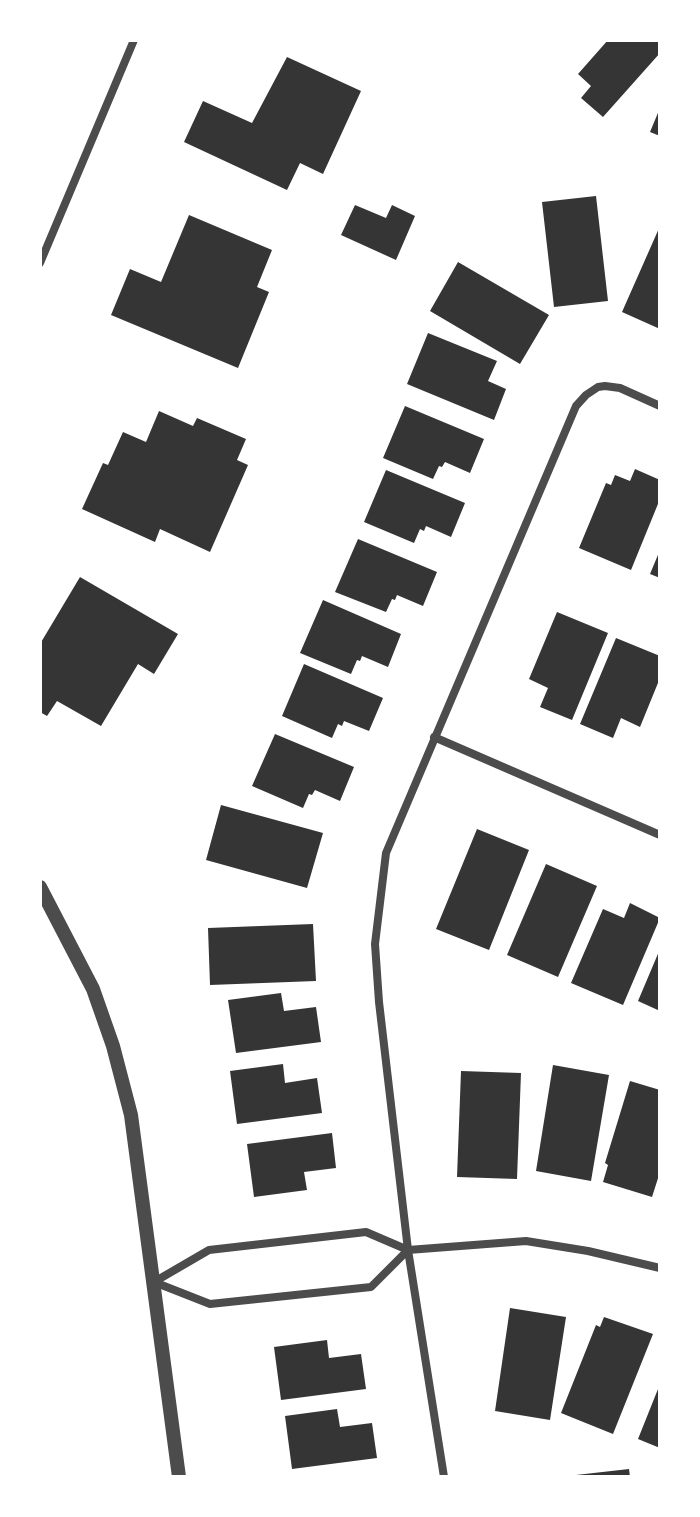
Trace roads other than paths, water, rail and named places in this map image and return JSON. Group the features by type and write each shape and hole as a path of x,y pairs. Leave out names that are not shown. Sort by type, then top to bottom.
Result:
{"street":[{"path":"40,263 134,40"},
{"path":"444,1477 408,1250 375,944 386,853 576,406 598,387 620,388 660,406"},
{"path":"434,737 660,835"},
{"path":"40,887 93,989 113,1046 131,1115 179,1477"},
{"path":"154,1282 209,1250 366,1232 408,1250 526,1241 588,1251 660,1268"},
{"path":"154,1282 210,1304 371,1287 408,1250"}]}
